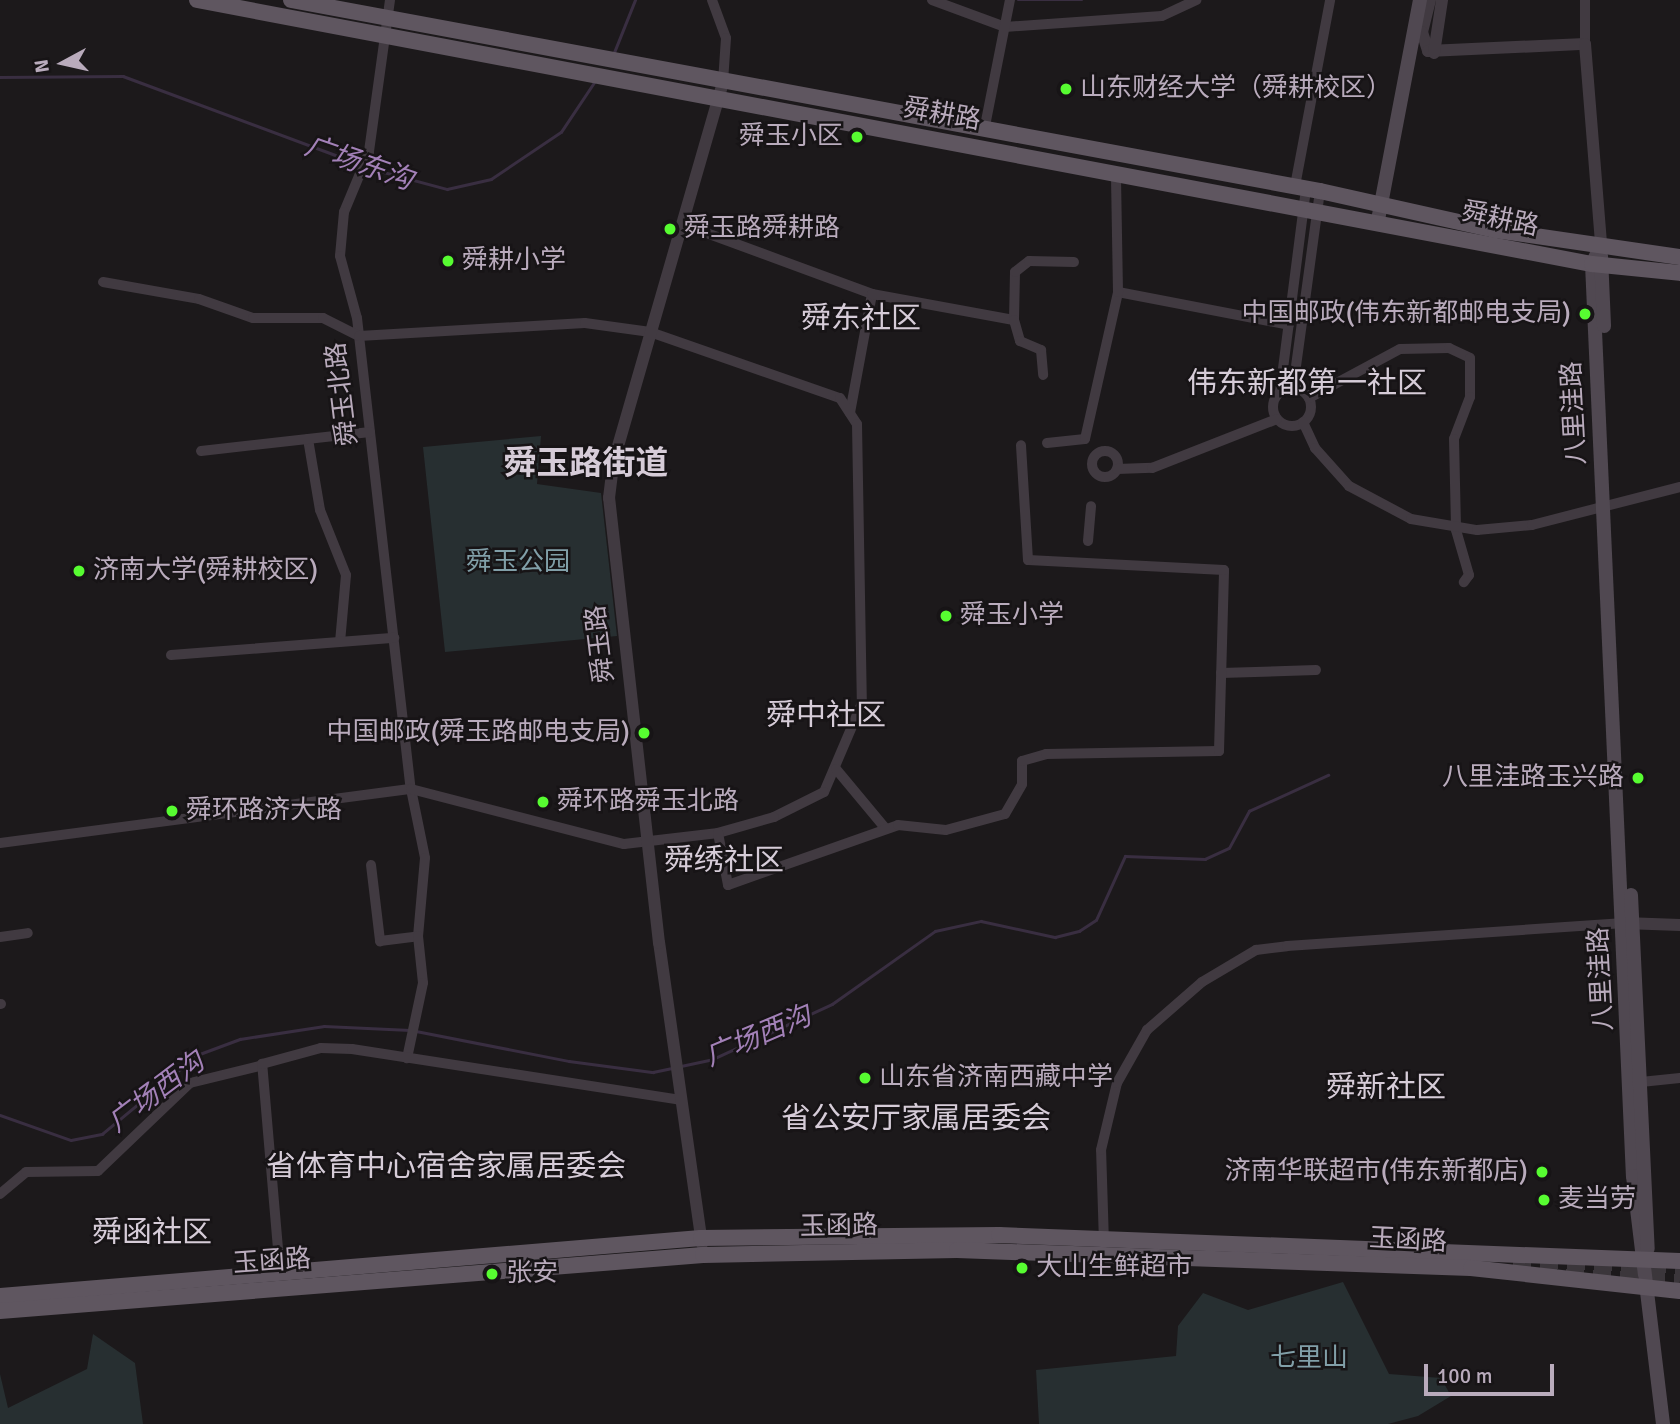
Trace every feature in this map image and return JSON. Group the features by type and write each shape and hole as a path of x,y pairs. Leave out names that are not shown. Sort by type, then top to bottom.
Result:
{"main road":[{"name":"舜耕路","path":"197,0 719,102 1116,173 1308,196"},
{"name":"舜耕路","path":"290,0 984,131 1308,196 1597,265 1680,273"},
{"path":"1375,212 1413,0"},
{"path":"1375,212 1420,0"},
{"name":"舜耕路","path":"1375,212 1680,257"},
{"name":"八里洼路","path":"1601,245 1597,265 1648,1287"},
{"name":"八里洼路","path":"1629,923 1641,1082 1645,1262"},
{"name":"玉函路","path":"0,1296 701,1238 1104,1245 1680,1261"},
{"name":"玉函路","path":"0,1311 703,1255 1104,1245 1471,1268 1680,1291"},
{"path":"1648,1287 1663,1424"},
{"path":"1648,1287 1670,1424"}],"street":[{"name":"舜玉北路","path":"390,0 369,152 344,212 340,257 359,336 411,789 425,858 418,936 423,983 407,1058"},
{"path":"712,0 726,38 723,82"},
{"path":"932,0 1005,27 1162,16 1197,0"},
{"path":"984,131 1010,0"},
{"path":"1293,388 1308,196 1330,0"},
{"path":"1430,0 1423,45 1434,53 1585,44"},
{"path":"1434,53 1442,0"},
{"path":"1585,0 1585,44 1601,245"},
{"name":"舜玉路","path":"703,1255 609,522 614,460 723,82"},
{"path":"1116,173 1118,292 1085,439 1100,476 1117,469 1152,468 1277,419"},
{"path":"1303,422 1286,426 1277,419 1273,408 1280,392 1308,196"},
{"path":"682,224 872,294 1014,320"},
{"path":"1044,375 1041,350 1020,341 1014,320 1015,272 1029,261 1074,262"},
{"path":"0,843 411,789 649,846 718,833 774,817 824,792 836,769 862,702 862,530 857,424 841,398 817,386 650,332 585,323 359,336 323,318 253,318 199,299 103,282"},
{"path":"1118,292 1289,325"},
{"path":"850,412 872,294"},
{"path":"1464,582 1469,575 1455,526 1454,439 1470,397 1470,358 1449,348 1400,349 1309,398 1303,422 1325,464 1349,486 1411,519 1455,526 1532,526 1680,486"},
{"path":"1280,392 1293,388 1309,398"},
{"path":"201,451 370,432"},
{"path":"308,439 320,510 346,575 340,642"},
{"path":"1047,443 1085,439"},
{"path":"718,833 728,885 886,829 946,830 1005,814 1022,784 1022,761 1046,754 1219,751 1224,570 1028,560 1021,445"},
{"path":"1094,457 1113,453 1117,469"},
{"path":"1088,541 1091,506"},
{"path":"171,655 394,638"},
{"path":"1221,673 1317,670"},
{"path":"836,769 886,829"},
{"path":"371,865 380,941 418,936"},
{"path":"1104,1245 1101,1150 1117,1083 1147,1030 1202,982 1256,950 1384,935 1629,923 1680,925"},
{"path":"0,937 28,933"},
{"path":"280,1272 262,1064 321,1048 407,1058 682,1100"},
{"path":"0,1195 26,1172 98,1171 190,1083 260,1066"},
{"path":"1641,1082 1680,1078"}],"green space":[{"name":"舜玉公园","path":"541,436 537,484 601,493 617,636 445,652 423,447"},
{"name":"七里山","path":"1343,1282 1389,1374 1441,1378 1451,1396 1418,1416 1388,1424 1039,1424 1036,1370 1176,1356 1178,1326 1203,1293 1248,1310"},
{"path":"93,1334 135,1363 143,1424 0,1424 0,1374 8,1408 87,1369"}],"waterway":[{"name":"广场东沟","path":"613,55 635,0"},
{"name":"广场东沟","path":"1018,0 1082,0"},
{"name":"广场东沟","path":"0,77 123,76 359,164"},
{"name":"广场东沟","path":"365,167 447,189 491,179 561,132 595,81"},
{"name":"广场西沟","path":"681,1066 713,1059 832,1004 935,931 981,921 1055,937 1079,931 1096,920 1125,856 1205,859 1229,848 1249,811 1328,775"},
{"name":"广场西沟","path":"0,1115 71,1140 102,1134 197,1055 240,1039 324,1026 410,1030"},
{"name":"广场西沟","path":"416,1031 569,1061 653,1072 672,1068"}],"tunnel":[{"path":"1513,1261 1680,1276"}],"place":[{"name":"山东财经大学（舜耕校区）","path":"1066,89"},
{"name":"舜玉小区","path":"857,137"},
{"name":"舜玉路舜耕路","path":"670,229"},
{"name":"舜耕小学","path":"448,261"},
{"name":"中国邮政(伟东新都邮电支局)","path":"1585,314"},
{"name":"济南大学(舜耕校区)","path":"79,571"},
{"name":"舜玉小学","path":"946,616"},
{"name":"中国邮政(舜玉路邮电支局)","path":"644,733"},
{"name":"八里洼路玉兴路","path":"1638,778"},
{"name":"舜环路舜玉北路","path":"543,802"},
{"name":"舜环路济大路","path":"172,811"},
{"name":"山东省济南西藏中学","path":"865,1078"},
{"name":"济南华联超市(伟东新都店)","path":"1542,1172"},
{"name":"麦当劳","path":"1544,1200"},
{"name":"大山生鲜超市","path":"1022,1268"},
{"name":"张安","path":"492,1274"}],"district":[{"name":"舜东社区","path":"861,319"},
{"name":"伟东新都第一社区","path":"1307,384"},
{"name":"舜玉路街道","path":"586,464"},
{"name":"舜中社区","path":"826,716"},
{"name":"舜绣社区","path":"724,861"},
{"name":"舜新社区","path":"1386,1088"},
{"name":"省公安厅家属居委会","path":"916,1119"},
{"name":"省体育中心宿舍家属居委会","path":"446,1167"},
{"name":"舜函社区","path":"152,1233"}]}
